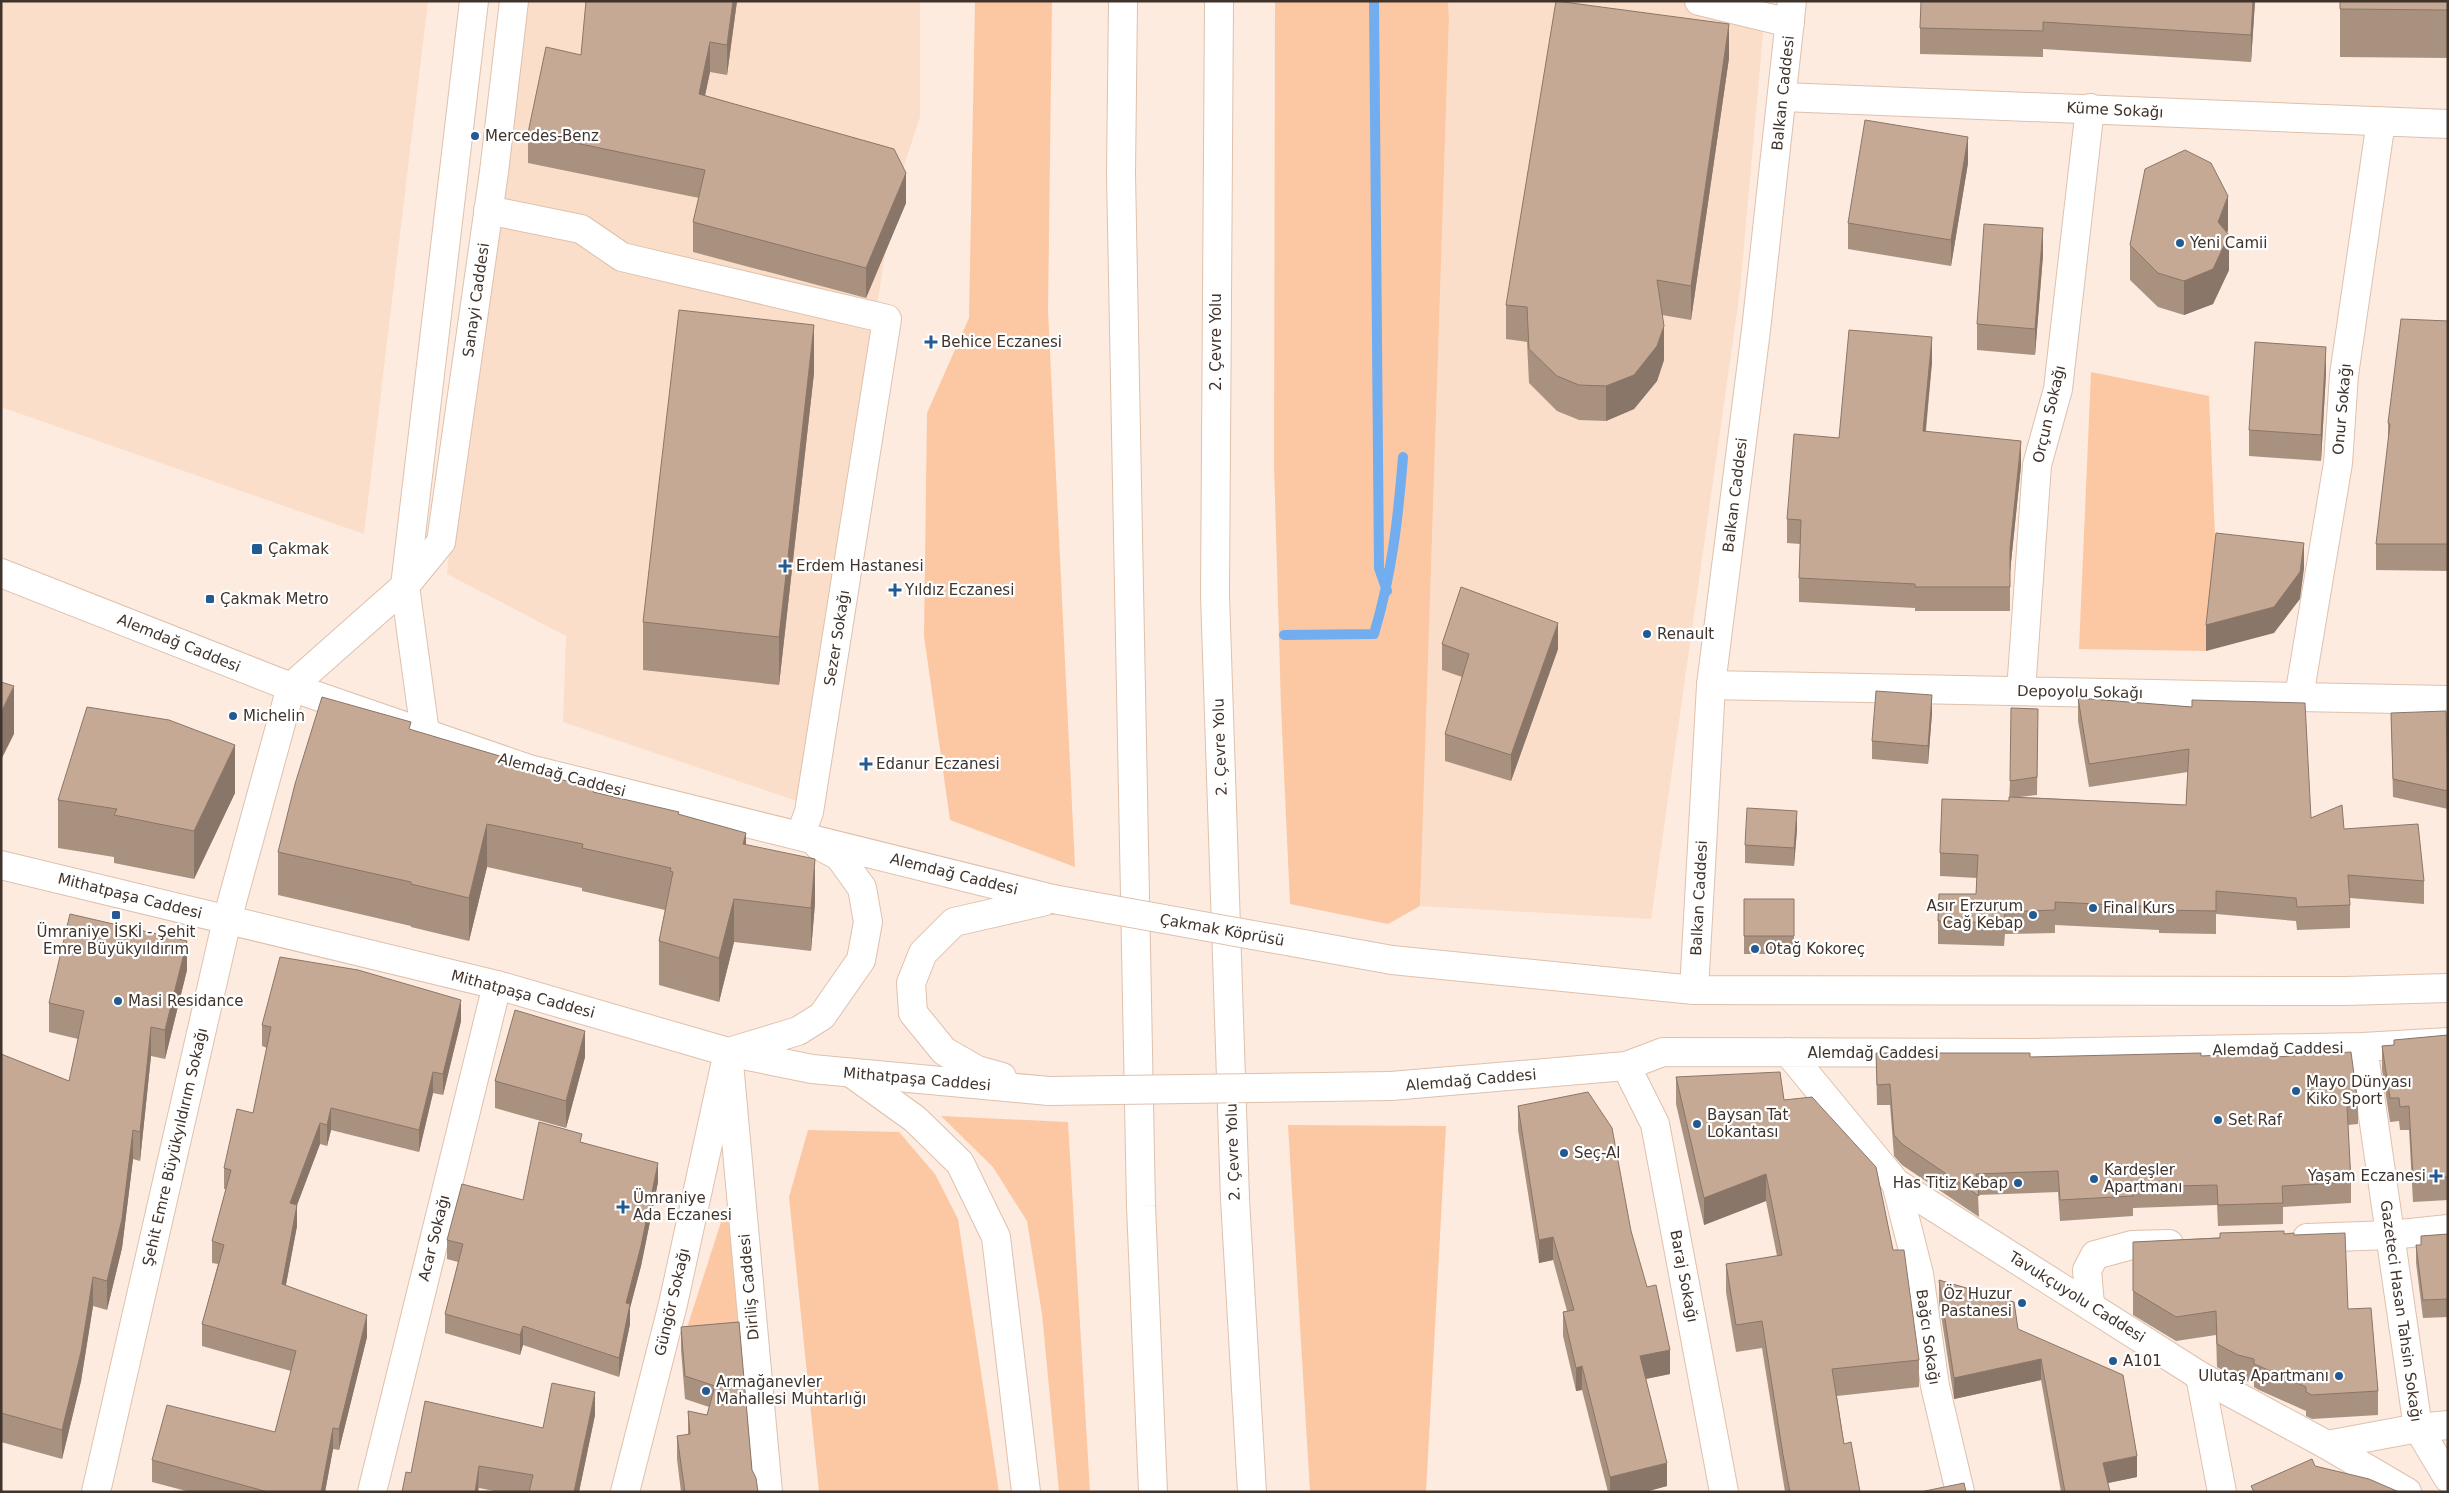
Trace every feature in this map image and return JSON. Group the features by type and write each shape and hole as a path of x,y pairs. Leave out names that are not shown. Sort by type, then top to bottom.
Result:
{"main road":[{"path":"425,733 405,586 474,1"},
{"name":"Sanayi Caddesi","path":"291,687 405,586 441,542 488,210 514,1"},
{"path":"1123,1 1121,184 1141,1206 1153,1492"},
{"name":"2. Çevre Yolu","path":"1218,1 1215,595 1234,1199 1252,1492"},
{"path":"1700,1 1791,12"},
{"name":"Balkan Caddesi","path":"1694,990 1711,685 1756,330 1791,12"},
{"name":"Küme Sokağı","path":"1783,97 2448,124"},
{"name":"Orçun Sokağı","path":"2021,691 2037,465 2058,389 2090,108"},
{"name":"Onur Sokağı","path":"2300,697 2338,463 2344,375 2381,121"},
{"name":"Sezer Sokağı","path":"488,210 581,230 622,257 887,319 809,812 800,836"},
{"name":"Alemdağ Caddesi","path":"1,573 291,687 529,769 1052,899"},
{"name":"Depoyolu Sokağı","path":"1711,685 2448,700"},
{"name":"Şehit Emre Büyükyıldırım Sokağı","path":"96,1492 227,920 291,687"},
{"path":"728,1052 798,1031 822,1016 861,960 868,922 862,888 839,856 800,836"},
{"name":"Mithatpaşa Caddesi","path":"1,865 497,985 728,1052 812,1069 1049,1091"},
{"path":"1049,1091 977,1070 944,1051 913,1013 912,983 923,953 954,922 1052,899"},
{"name":"Çakmak Köprüsü","path":"1052,899 1392,960 1694,990"},
{"name":"Acar Sokağı","path":"372,1492 497,985"},
{"path":"1694,990 2335,991 2448,988"},
{"name":"Alemdağ Caddesi","path":"1049,1091 1391,1086 1626,1066 1663,1052 2012,1053 2363,1047 2448,1042"},
{"name":"Gazeteci Hasan Tahsin Sokağı","path":"2363,1047 2418,1428 2448,1478"},
{"name":"Güngör Sokağı","path":"625,1492 672,1304 728,1052"},
{"name":"Diriliş Caddesi","path":"728,1052 768,1492"},
{"name":"Tavukçuyolu Caddesi","path":"1788,1052 1896,1183 2200,1376 2327,1445 2407,1492"},
{"name":"Baraj Sokağı","path":"1626,1066 1655,1124 1724,1492"},
{"path":"851,1073 915,1119 960,1163 996,1238 1026,1492"},
{"name":"Bağcı Sokağı","path":"1896,1183 1919,1274 1935,1386 1960,1492"},
{"path":"2281,1239 2391,1235 2448,1229"},
{"path":"2090,1305 2087,1270 2095,1255 2132,1245 2192,1243"},
{"path":"2200,1376 2222,1492"},
{"path":"2327,1445 2418,1428 2448,1425"}],"shaded area":[{"path":"1,1 428,1 364,534 1,407"},
{"path":"503,1 920,1 920,117 894,196 800,802 563,722 566,636 447,574"},
{"path":"975,1 1052,1 1048,311 1075,867 950,820 924,636 927,413 969,318"},
{"path":"1275,1 1448,1 1449,18 1420,906 1388,924 1290,904 1281,707 1274,464"},
{"path":"1448,1 1766,1 1740,291 1651,919 1420,906 1449,18"},
{"path":"2091,372 2209,396 2216,560 2206,651 2079,649"},
{"path":"941,1116 1068,1122 1090,1492 1059,1492 1042,1314 1027,1221 993,1167"},
{"path":"1288,1125 1446,1126 1426,1492 1310,1492"},
{"path":"808,1130 899,1132 935,1174 958,1219 999,1492 819,1492 789,1197"},
{"path":"722,1219 741,1222 743,1338 683,1340"}],"building":[{"path":"586,1 733,1 727,45 710,42 699,94 894,149 906,173 866,268 693,222 705,170 528,133 546,47 581,55"},
{"path":"1556,1 1729,24 1691,286 1657,280 1664,326 1657,346 1634,375 1606,386 1579,385 1557,376 1529,349 1527,307 1506,305"},
{"path":"1921,1 2253,1 2251,35 2043,22 2043,31 1920,28"},
{"path":"2340,1 2448,1 2448,10 2340,9"},
{"path":"1865,120 1968,137 1951,240 1848,223"},
{"name":"Yeni Camii","path":"2185,150 2211,163 2228,196 2218,222 2229,235 2213,269 2184,281 2158,273 2130,245 2145,169"},
{"path":"1984,224 2043,228 2035,329 1977,324"},
{"name":"Erdem Hastanesi","path":"679,310 814,325 779,637 643,622"},
{"path":"2401,319 2448,321 2448,544 2376,544"},
{"path":"1849,330 1932,337 1923,431 2021,441 2010,548 2010,587 1915,587 1915,584 1799,578 1801,520 1787,519 1794,434 1839,438"},
{"path":"2255,342 2326,347 2321,435 2249,430"},
{"path":"2216,533 2304,543 2300,572 2274,607 2206,625"},
{"path":"1461,587 1558,623 1511,755 1445,734 1469,654 1442,644"},
{"path":"1,682 14,686 1,712"},
{"path":"1876,691 1932,695 1928,746 1872,741"},
{"path":"322,697 411,722 409,729 513,760 512,765 594,789 593,792 679,812 678,814 746,833 743,844 815,859 811,908 734,899 719,958 659,941 673,872 670,871 671,868 582,848 583,844 487,824 469,898 411,884 411,882 278,852 295,784"},
{"path":"2078,698 2192,707 2192,700 2305,703 2311,818 2342,805 2344,829 2418,824 2424,881 2348,875 2350,905 2297,907 2296,898 2216,891 2216,911 2159,910 2159,907 2055,902 2055,910 2005,912 2004,923 1938,921 1939,894 1976,894 1978,855 1940,853 1942,799 2009,801 2009,797 2186,805 2189,749 2089,764"},
{"path":"87,707 169,720 235,745 194,831 114,815 117,809 58,800"},
{"path":"2011,708 2038,709 2037,777 2010,781"},
{"path":"2446,711 2448,791 2393,779 2391,713"},
{"path":"1747,808 1797,811 1794,848 1745,845"},
{"path":"1744,899 1794,899 1794,936 1744,936"},
{"path":"70,914 187,941 165,1030 151,1027 140,1132 133,1130 122,1219 107,1281 93,1277 81,1352 62,1430 1,1413 1,1054 69,1081 84,1011 49,1003"},
{"path":"280,957 358,970 461,1000 443,1074 433,1072 419,1130 331,1108 327,1125 320,1123 290,1203 297,1205 282,1284 367,1315 339,1429 333,1428 321,1492 268,1492 152,1460 167,1405 275,1432 296,1351 202,1324 224,1245 212,1241 231,1170 224,1168 237,1109 253,1113 271,1027 262,1025"},
{"path":"515,1010 585,1031 566,1101 495,1081"},
{"path":"2448,1035 2448,1177 2413,1178 2409,1106 2400,1107 2399,1098 2390,1098 2382,1046 2394,1045 2394,1040"},
{"path":"2276,1052 2276,1057 2351,1052 2358,1104 2347,1105 2351,1182 2282,1186 2283,1203 2218,1205 2217,1185 2132,1187 2133,1196 2060,1200 2058,1171 1976,1174 1979,1196 1902,1144 1894,1135 1890,1084 1877,1085 1876,1053 2030,1053 2030,1057 2201,1053 2201,1056"},
{"path":"1780,1072 1784,1100 1812,1097 1876,1167 1893,1250 1904,1250 1919,1360 1832,1369 1844,1444 1851,1442 1860,1492 1790,1492 1762,1321 1736,1325 1726,1264 1782,1255 1766,1174 1704,1198 1676,1077"},
{"path":"1588,1092 1612,1128 1631,1231 1647,1287 1656,1285 1670,1350 1640,1356 1667,1463 1610,1477 1582,1366 1576,1368 1563,1312 1574,1310 1553,1237 1539,1240 1518,1106"},
{"path":"539,1122 582,1134 580,1142 658,1163 641,1246 626,1303 630,1304 619,1358 523,1326 520,1335 445,1314 463,1244 447,1240 462,1184 523,1200"},
{"path":"2284,1231 2284,1234 2294,1233 2294,1235 2345,1233 2348,1309 2371,1308 2378,1391 2312,1395 2306,1392 2306,1387 2254,1364 2254,1359 2238,1355 2217,1344 2216,1311 2176,1317 2133,1291 2133,1242 2220,1238 2220,1233"},
{"path":"2448,1234 2448,1299 2423,1300 2416,1245 2421,1245 2421,1236"},
{"path":"1939,1280 2014,1302 2018,1329 2123,1375 2137,1456 2103,1463 2110,1492 2065,1492 2041,1359 1954,1378"},
{"path":"739,1322 752,1470 756,1478 758,1492 685,1492 677,1436 690,1434 688,1411 707,1415 715,1386 685,1376 681,1327"},
{"path":"552,1383 595,1392 574,1492 529,1492 533,1475 479,1466 475,1492 402,1492 406,1472 411,1473 425,1401 543,1428"},
{"path":"2312,1459 2315,1466 2369,1479 2399,1492 2254,1492 2251,1486"},
{"path":"1964,1483 1966,1492 1920,1492"}],"waterway":[{"path":"1374,1 1379,568 1387,591"},
{"path":"1284,635 1374,634 1393,546 1403,457"}],"place":[{"name":"Mercedes-Benz","path":"475,136"},
{"name":"Yeni Camii","path":"2180,243"},
{"name":"Behice Eczanesi","path":"931,342"},
{"name":"Çakmak","path":"257,549"},
{"name":"Erdem Hastanesi","path":"785,566"},
{"name":"Yıldız Eczanesi","path":"895,590"},
{"name":"Çakmak Metro","path":"210,599"},
{"name":"Renault","path":"1647,634"},
{"name":"Michelin","path":"233,716"},
{"name":"Edanur Eczanesi","path":"866,764"},
{"name":"Final Kurs","path":"2093,908"},
{"name":"Ümraniye İSKİ - Şehit Emre Büyükyıldırım","path":"116,915"},
{"name":"Asır Erzurum Cağ Kebap","path":"2033,915"},
{"name":"Otağ Kokoreç","path":"1755,949"},
{"name":"Masi Residance","path":"118,1001"},
{"name":"Mayo Dünyası Kiko Sport","path":"2296,1091"},
{"name":"Set Raf","path":"2218,1120"},
{"name":"Baysan Tat Lokantası","path":"1697,1124"},
{"name":"Seç-Al","path":"1564,1153"},
{"name":"Yaşam Eczanesi","path":"2436,1176"},
{"name":"Kardeşler Apartmanı","path":"2094,1179"},
{"name":"Has Titiz Kebap","path":"2018,1183"},
{"name":"Ümraniye Ada Eczanesi","path":"623,1207"},
{"name":"Öz Huzur Pastanesi","path":"2022,1303"},
{"name":"A101","path":"2113,1361"},
{"name":"Ulutaş Apartmanı","path":"2339,1376"},
{"name":"Armağanevler Mahallesi Muhtarlığı","path":"706,1391"}]}
